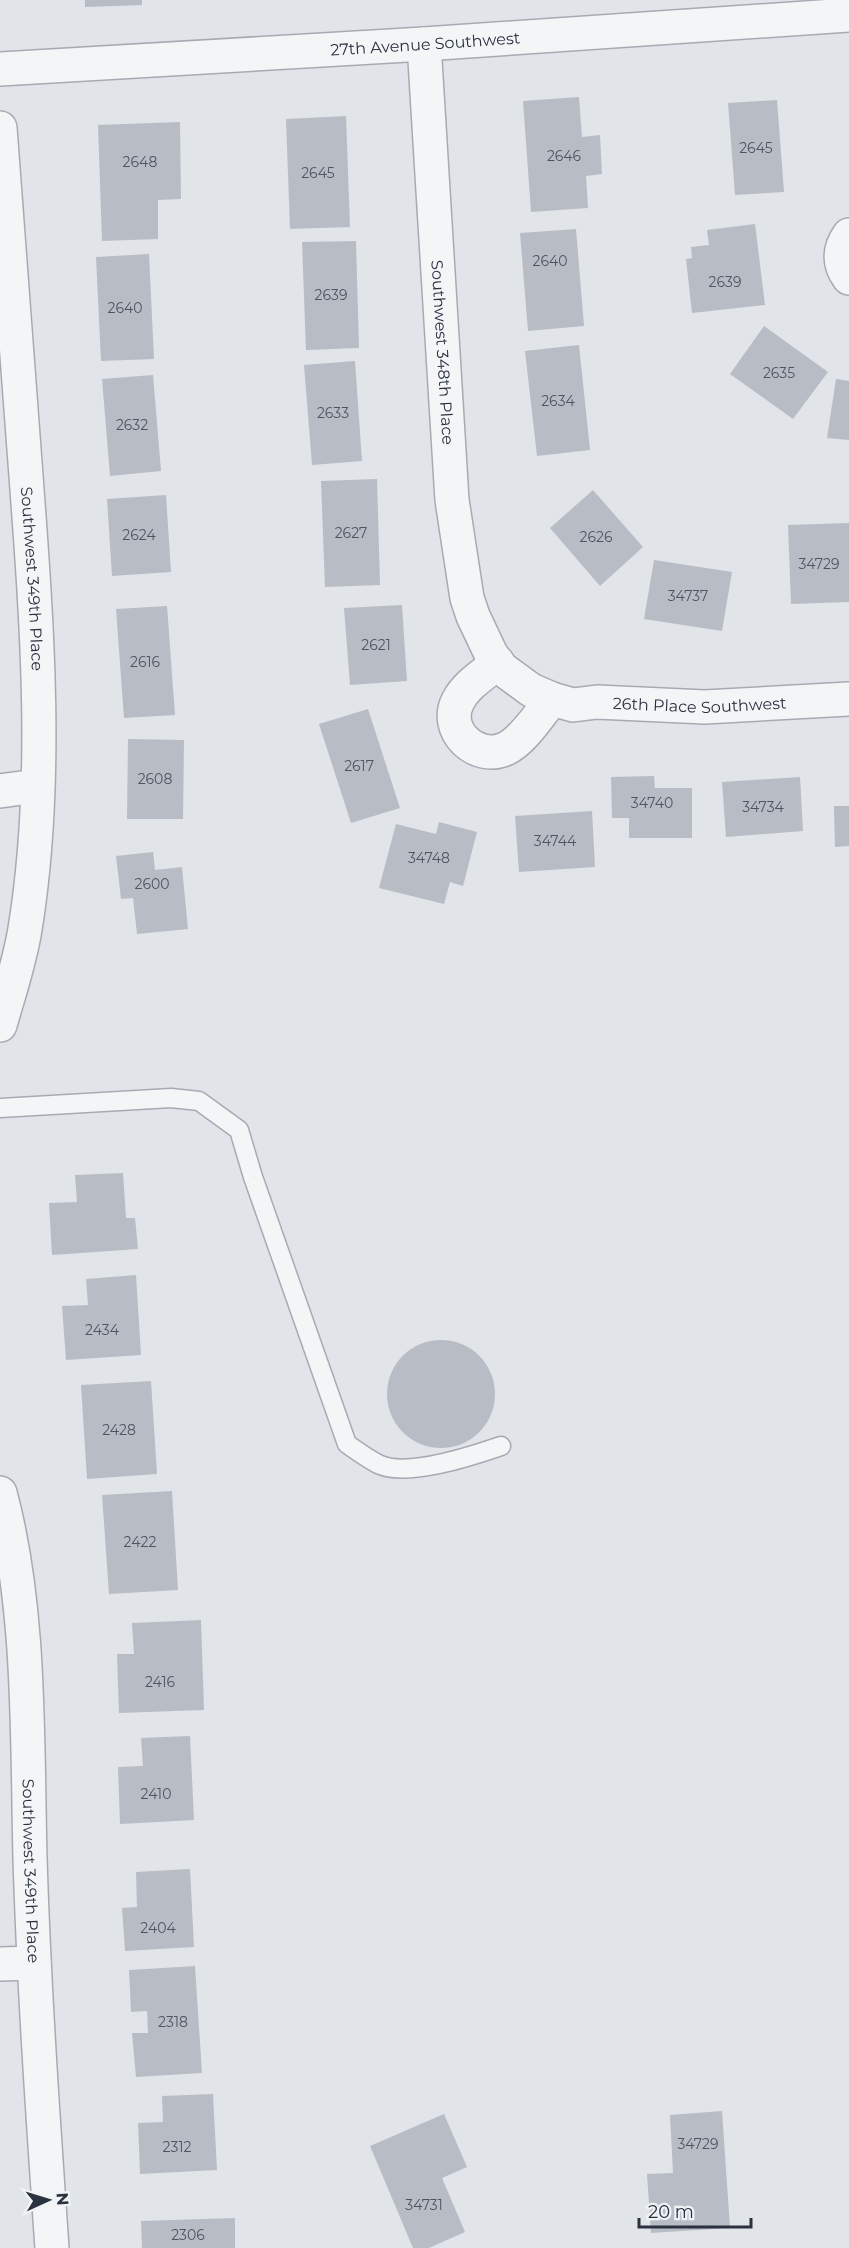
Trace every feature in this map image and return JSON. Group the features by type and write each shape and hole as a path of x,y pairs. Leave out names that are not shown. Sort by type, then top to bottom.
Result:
{"street":[{"name":"27th Avenue Southwest","path":"0,69 424,44 846,10"},
{"name":"Southwest 348th Place","path":"424,44 453,500 472,616 494,658"},
{"name":"Southwest 349th Place","path":"0,128 32,561 37,680 37,786 33,875 25,931 0,1025"},
{"path":"849,234 842,246 840,258 843,270 849,278"},
{"name":"26th Place Southwest","path":"494,658 514,679 552,699 573,705 597,702 705,707 849,699"},
{"path":"494,658 457,703 454,717 457,731 465,742 477,750 491,753 505,750 517,741 552,699"},
{"path":"0,791 37,786"},
{"name":"Southwest 349th Place","path":"0,1493 7,1519 18,1590 25,1672 34,1963 52,2248"},
{"path":"0,1964 34,1963"}],"lane":[{"path":"0,1108 171,1098 199,1101 239,1130 253,1177 347,1444 379,1465 393,1469 447,1464 501,1446"}],"building":[{"path":"85,0 142,0 142,5 85,7"},
{"path":"579,97 582,137 600,135 602,174 586,176 588,208 531,212 523,101"},
{"path":"777,100 784,192 735,195 728,103"},
{"path":"346,116 350,227 290,229 286,119"},
{"path":"180,122 181,199 158,200 158,239 102,241 98,125"},
{"path":"755,224 765,305 692,313 686,259 692,258 691,247 709,245 707,230"},
{"path":"576,229 584,326 528,331 520,233"},
{"path":"356,241 359,348 306,350 302,242"},
{"path":"149,254 154,359 101,361 96,257"},
{"path":"764,326 828,372 793,419 730,374"},
{"path":"579,345 590,450 537,456 525,351"},
{"path":"355,361 362,461 312,465 304,365"},
{"path":"153,375 161,471 110,476 102,379"},
{"path":"836,379 849,381 849,440 827,438"},
{"path":"377,479 380,585 325,587 321,481"},
{"path":"593,490 643,547 600,586 550,528"},
{"path":"166,495 171,572 112,576 107,499"},
{"path":"849,523 849,602 791,604 788,525"},
{"path":"654,560 732,572 722,631 644,619"},
{"path":"402,605 407,681 350,685 344,608"},
{"path":"167,606 175,715 124,718 116,609"},
{"path":"368,709 400,808 351,823 319,724"},
{"path":"128,739 184,740 183,819 127,819"},
{"path":"654,776 655,788 692,788 692,838 629,838 629,818 612,818 611,777"},
{"path":"800,777 803,831 726,837 722,782"},
{"path":"834,806 849,806 849,846 835,847"},
{"path":"592,811 595,867 519,872 515,816"},
{"path":"439,822 477,832 463,886 450,882 444,904 379,888 396,824 436,834"},
{"path":"153,852 155,870 182,867 188,929 137,934 133,898 121,899 116,856"},
{"path":"123,1173 126,1218 135,1218 138,1249 52,1255 49,1203 77,1202 75,1175"},
{"path":"136,1275 141,1355 66,1360 62,1306 88,1305 86,1279"},
{"path":"441,1340 462,1344 479,1356 491,1373 495,1394 491,1415 479,1432 462,1444 441,1448 420,1444 403,1432 391,1415 387,1394 391,1373 403,1356 420,1344"},
{"path":"151,1381 157,1474 87,1479 81,1385"},
{"path":"172,1491 178,1590 109,1594 102,1495"},
{"path":"201,1620 204,1710 119,1713 117,1654 134,1654 132,1623"},
{"path":"190,1736 194,1820 120,1824 118,1767 143,1766 141,1738"},
{"path":"190,1869 194,1947 125,1951 122,1908 137,1907 136,1872"},
{"path":"195,1966 202,2073 136,2077 132,2033 148,2033 147,2011 131,2012 129,1970"},
{"path":"213,2094 217,2170 140,2174 138,2123 163,2122 162,2096"},
{"path":"722,2111 730,2228 651,2233 647,2174 673,2173 670,2115"},
{"path":"444,2114 467,2167 442,2178 465,2232 429,2248 413,2248 370,2146"},
{"path":"235,2218 235,2248 142,2248 141,2221"}]}
